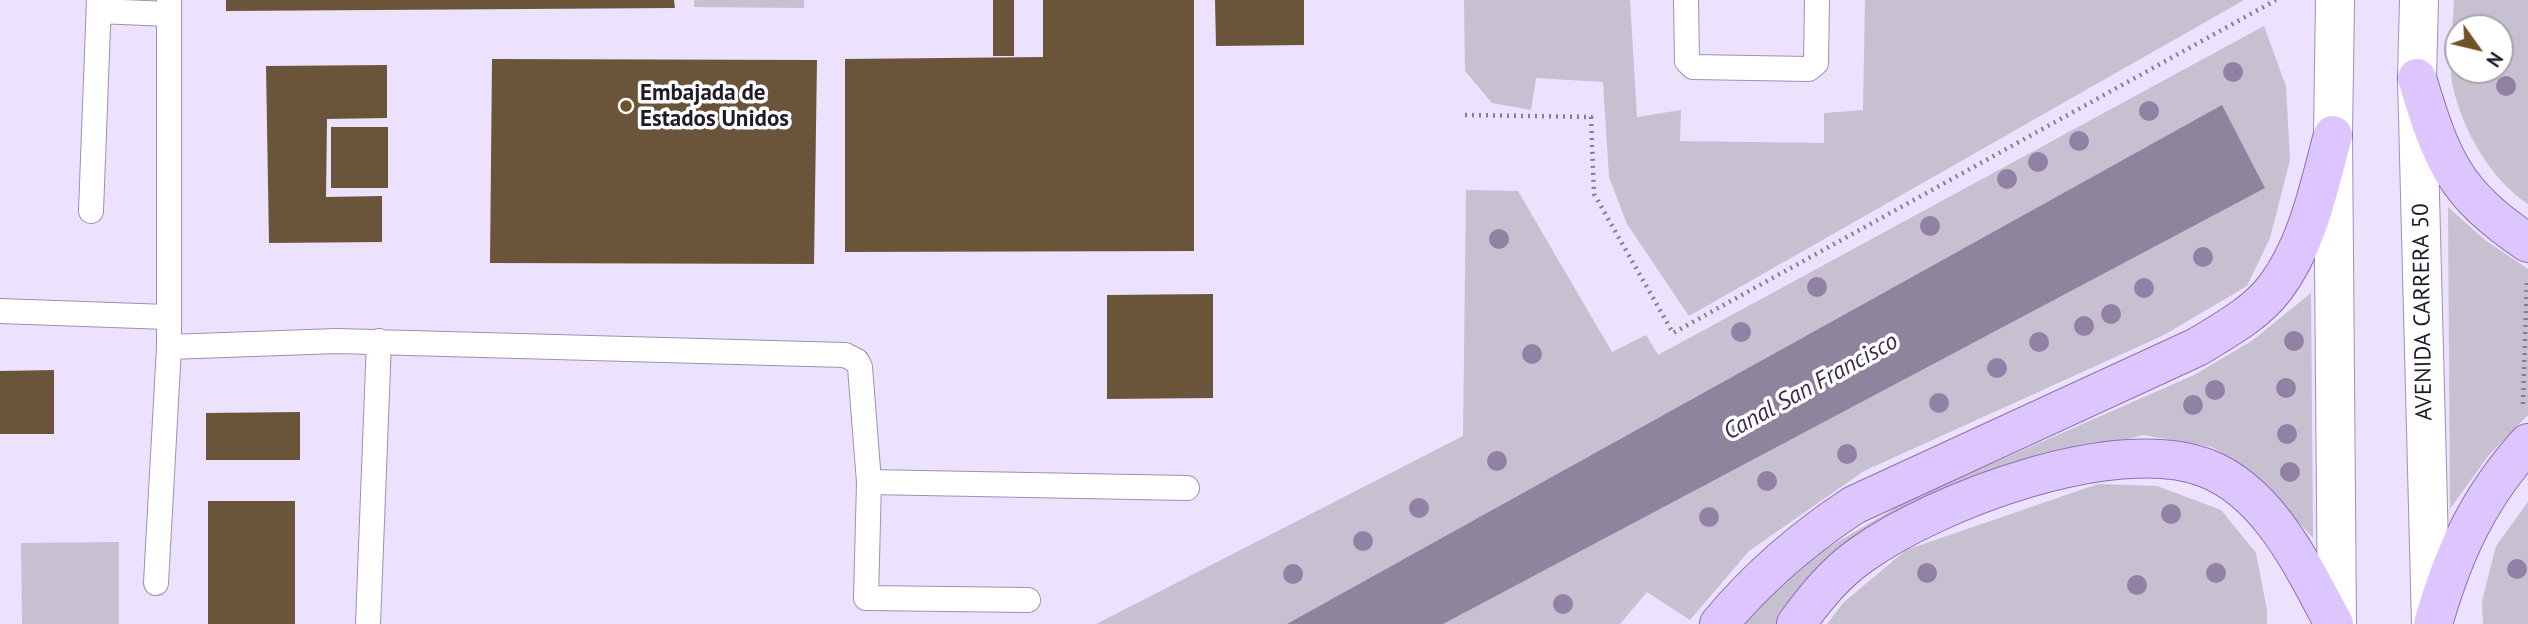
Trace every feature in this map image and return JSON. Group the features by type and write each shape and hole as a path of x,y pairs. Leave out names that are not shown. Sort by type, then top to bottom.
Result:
{"main road":[{"path":"2335,624 2333,135 2336,0"},
{"name":"AVENIDA CARRERA 50","path":"2419,0 2417,78 2432,624"},
{"path":"2417,78 2433,131 2452,172 2472,200 2528,243"},
{"path":"1720,624 1772,566 1809,535 1854,505 2197,347 2237,323 2274,289 2292,260 2312,214 2333,135"},
{"path":"2432,624 2461,540 2484,500 2525,447"},
{"path":"1796,624 1819,593 1858,556 1900,529 1975,497 2043,474 2120,458 2154,457 2206,468 2247,492 2282,533 2335,624"}],"lane":[{"path":"1686,0 1687,61 1693,67 1809,69 1816,63 1817,0"},
{"path":"91,211 99,6 169,7 169,347 156,583"},
{"path":"0,311 167,317"},
{"path":"169,347 379,341 845,355 857,361 860,367 870,482 866,598 1028,600"},
{"path":"368,624 379,341"},
{"path":"870,482 1187,488"}],"path":[{"path":"1465,115 1591,117 1594,194 1673,333 2276,0"},
{"path":"2525,447 2528,275"}],"shaded area":[{"path":"694,0 804,0 804,8 694,7"},
{"path":"1464,0 1630,0 1637,117 1681,110 1680,141 1824,143 1824,113 1863,110 1865,0 2244,0 1689,316 1627,224 1609,177 1603,82 1536,78 1531,110 1492,103 1465,71"},
{"path":"2454,0 2528,0 2528,204 2490,168 2463,120 2453,84 2514,84 2514,14 2453,14"},
{"path":"2264,26 2286,86 2290,160 2270,238 2247,286 2164,335 1864,471 1749,551 1690,620 1647,592 1620,624 1096,624 1463,436 1466,190 1518,191 1612,352 1646,335 1658,355"},
{"path":"2448,207 2485,240 2528,269 2528,415 2489,455 2450,509"},
{"path":"2311,293 2313,538 2257,476 2212,447 2143,435 2020,467 1779,624 1745,624 1797,566 1907,501 2194,375 2253,340"},
{"path":"2098,484 2157,486 2221,510 2256,553 2267,610 2267,624 1827,624 1843,603 1906,550"},
{"path":"2528,502 2528,624 2483,624 2482,601 2496,546"},
{"path":"119,542 119,624 22,624 21,543"}],"water":[{"name":"Canal San Francisco","path":"2222,105 2265,188 1443,624 1287,624"}],"building":[{"path":"226,0 674,0 675,8 226,11"},
{"path":"993,0 1014,0 1014,56 993,56"},
{"path":"1043,0 1194,0 1194,251 845,252 845,59 1043,57"},
{"path":"1215,0 1304,0 1304,45 1216,46"},
{"path":"492,59 817,60 814,264 490,263"},
{"path":"387,65 387,118 327,119 326,197 382,196 382,242 269,243 266,66"},
{"path":"331,127 388,127 388,188 331,188"},
{"path":"1213,294 1213,398 1107,399 1107,295"},
{"path":"54,370 54,434 0,434 0,371"},
{"path":"300,412 300,460 206,460 206,413"},
{"path":"208,501 295,501 295,624 208,624"}],"place":[{"name":"Embajada de Estados Unidos","path":"626,106"}]}
